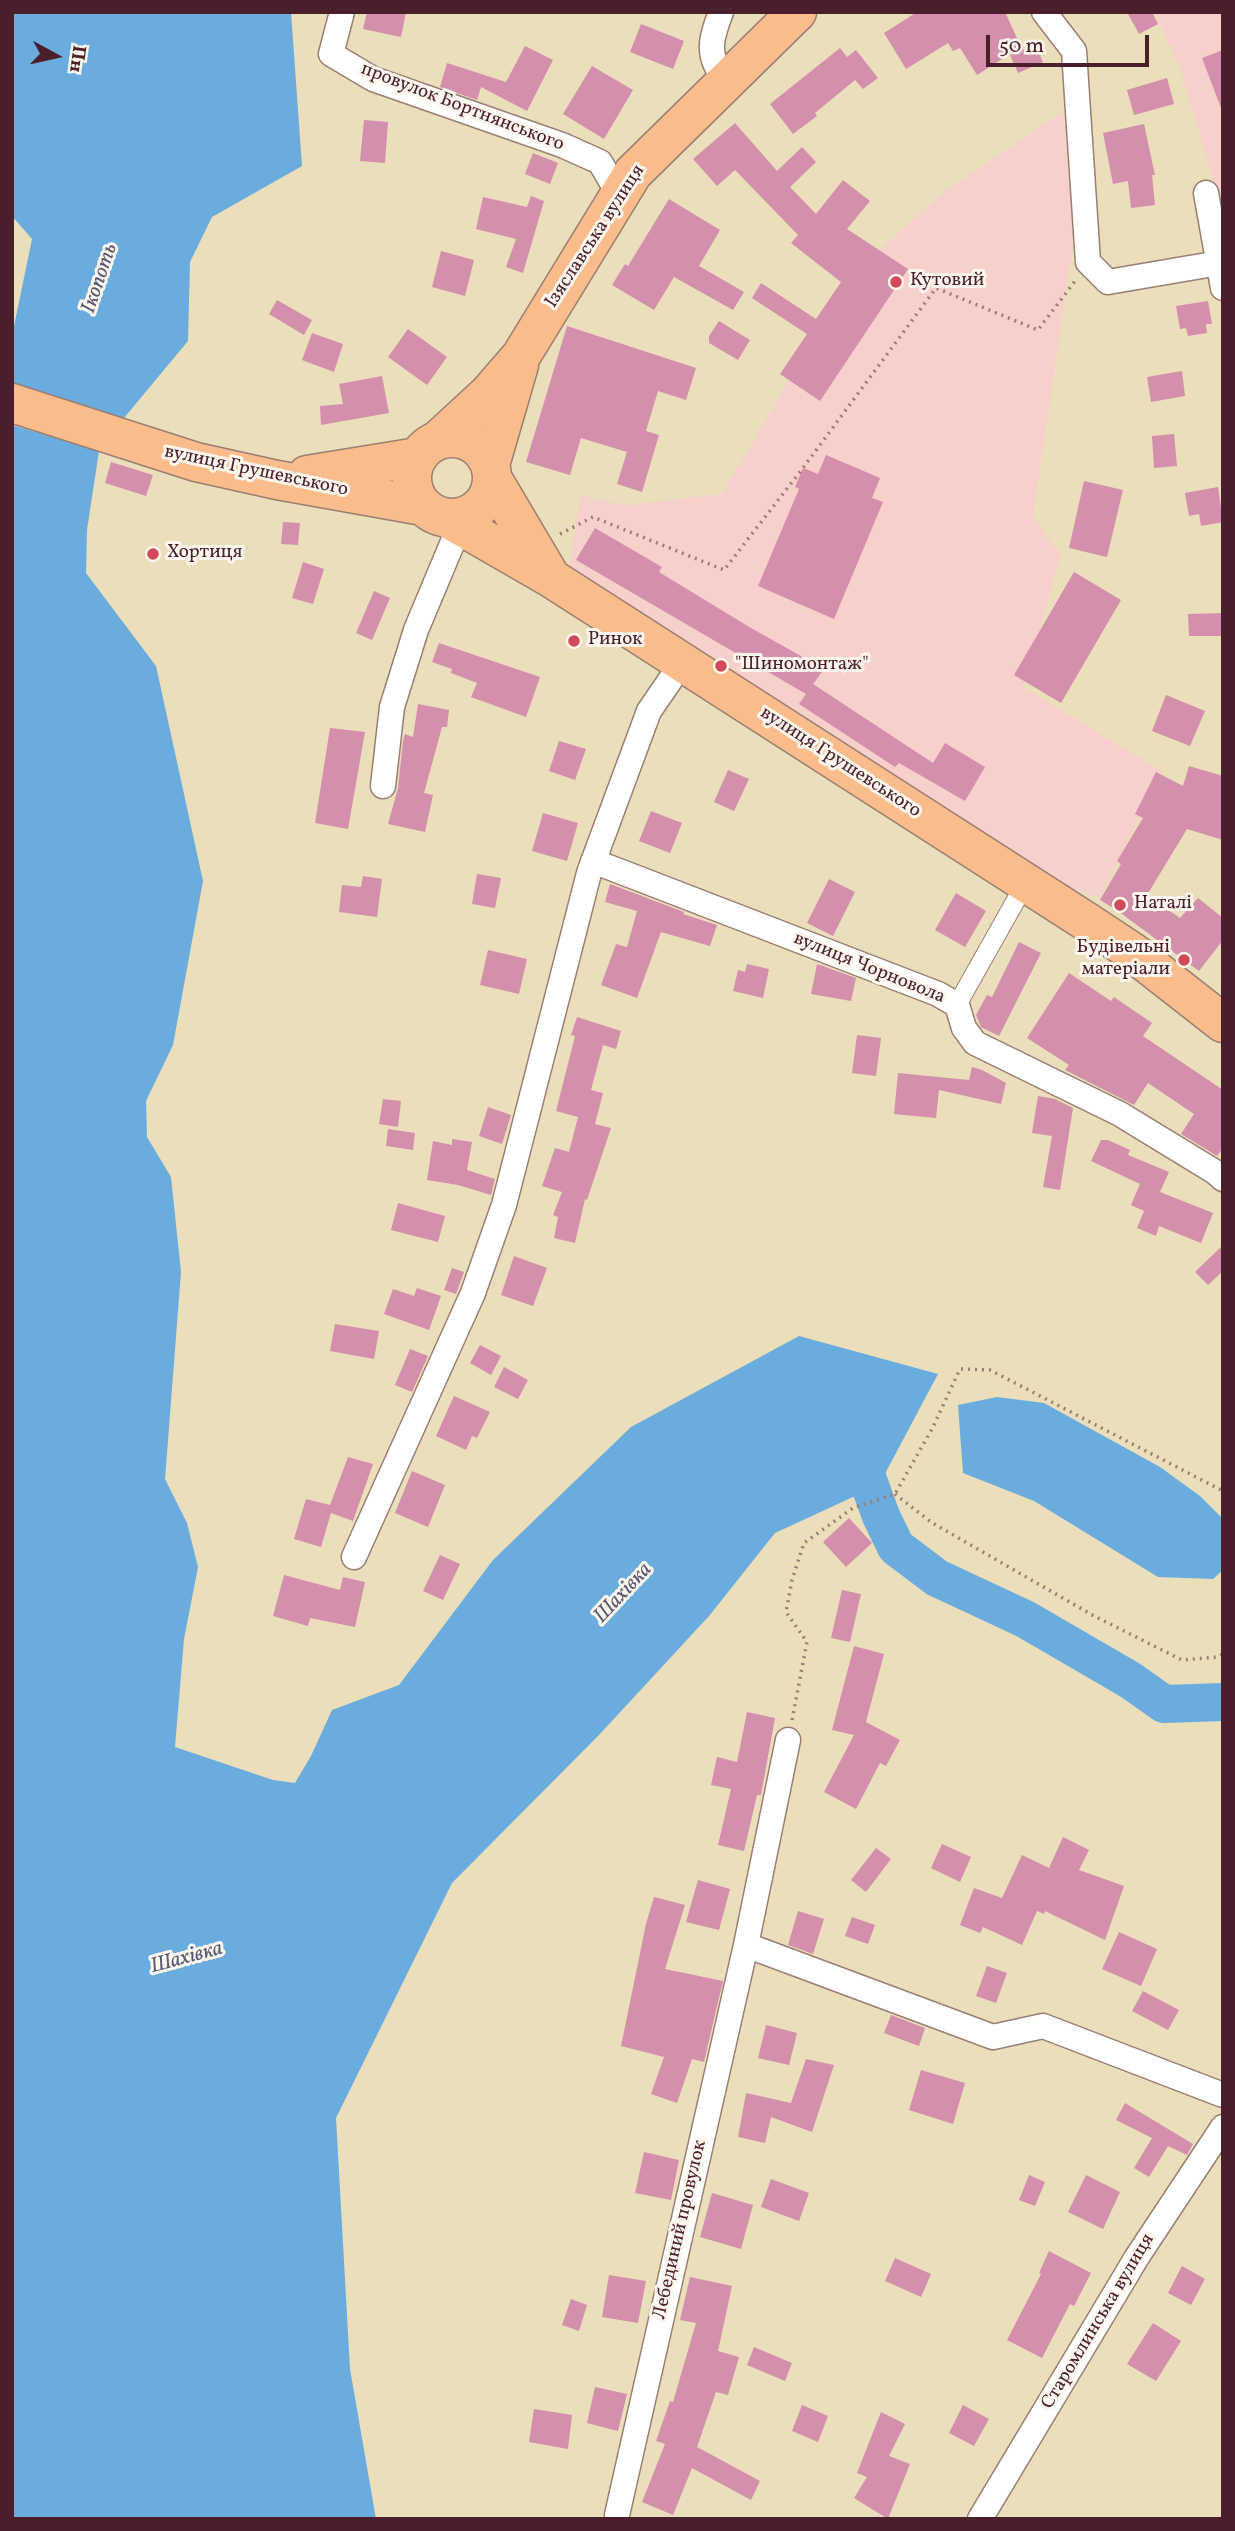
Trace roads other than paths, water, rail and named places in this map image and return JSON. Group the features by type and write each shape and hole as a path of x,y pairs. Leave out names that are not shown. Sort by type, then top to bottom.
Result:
{"main road":[{"name":"Ізяславська вулиця","path":"427,449 489,393 522,356 633,173 797,12"},
{"path":"491,472 522,356"},
{"name":"вулиця Грушевського","path":"12,403 196,462 443,516 460,517 473,513 490,492 491,472"},
{"path":"277,480 427,449 450,438 463,440 484,454 491,472 542,563"},
{"path":"427,449 413,469 415,495 443,516"},
{"name":"вулиця Грушевського","path":"443,516 542,563 682,663 1131,951 1223,1023"}],"street":[{"name":"провулок Бортнянського","path":"342,12 331,54 373,79 562,145 600,162 619,195"},
{"path":"721,12 712,37 713,65 726,81"},
{"path":"1044,12 1074,51 1088,262 1108,282 1221,276 1206,193"},
{"path":"383,786 392,707 416,630 443,516"},
{"path":"354,1557 460,1325 504,1206 593,861 649,711 682,663"},
{"name":"вулиця Чорновола","path":"593,861 925,989 957,1005 964,1028 975,1044 1120,1114 1216,1172 1223,1179"},
{"path":"957,1005 1025,884"},
{"name":"Лебединий провулок","path":"617,2515 746,1945 788,1740"},
{"path":"746,1945 993,2037 1043,2026 1223,2095"},
{"name":"Старомлинська вулиця","path":"980,2519 1137,2257 1223,2127"}],"water":[{"name":"Ікопоть","path":"12,12 291,12 302,166 212,217 190,262 188,341 119,424 12,385 12,336 32,239 12,216"},
{"path":"12,425 99,451 87,530 86,573 156,666 203,881 173,1045 146,1101 147,1137 171,1177 181,1272 165,1479 187,1523 198,1567 184,1639 175,1747 273,1780 295,1783 332,1710 399,1685 493,1560 631,1427 799,1336 938,1374 879,1485 775,1533 709,1616 599,1735 452,1883 336,2118 350,2369 376,2519 12,2519"},
{"path":"997,1397 1044,1403 1160,1467 1200,1496 1223,1519 1223,1570 1213,1579 1158,1577 1034,1501 963,1473 958,1405"}],"waterway":[{"name":"Шахівка","path":"840,1450 860,1458 881,1516 896,1547 937,1578 1025,1619 1130,1680 1164,1704 1223,1702"}],"place":[{"name":"Кутовий","path":"896,282"},
{"name":"Хортиця","path":"153,554"},
{"name":"Ринок","path":"574,641"},
{"name":"\"Шиномонтаж\"","path":"721,666"},
{"name":"Наталі","path":"1120,905"},
{"name":"Будівельні матеріали","path":"1184,960"}]}
